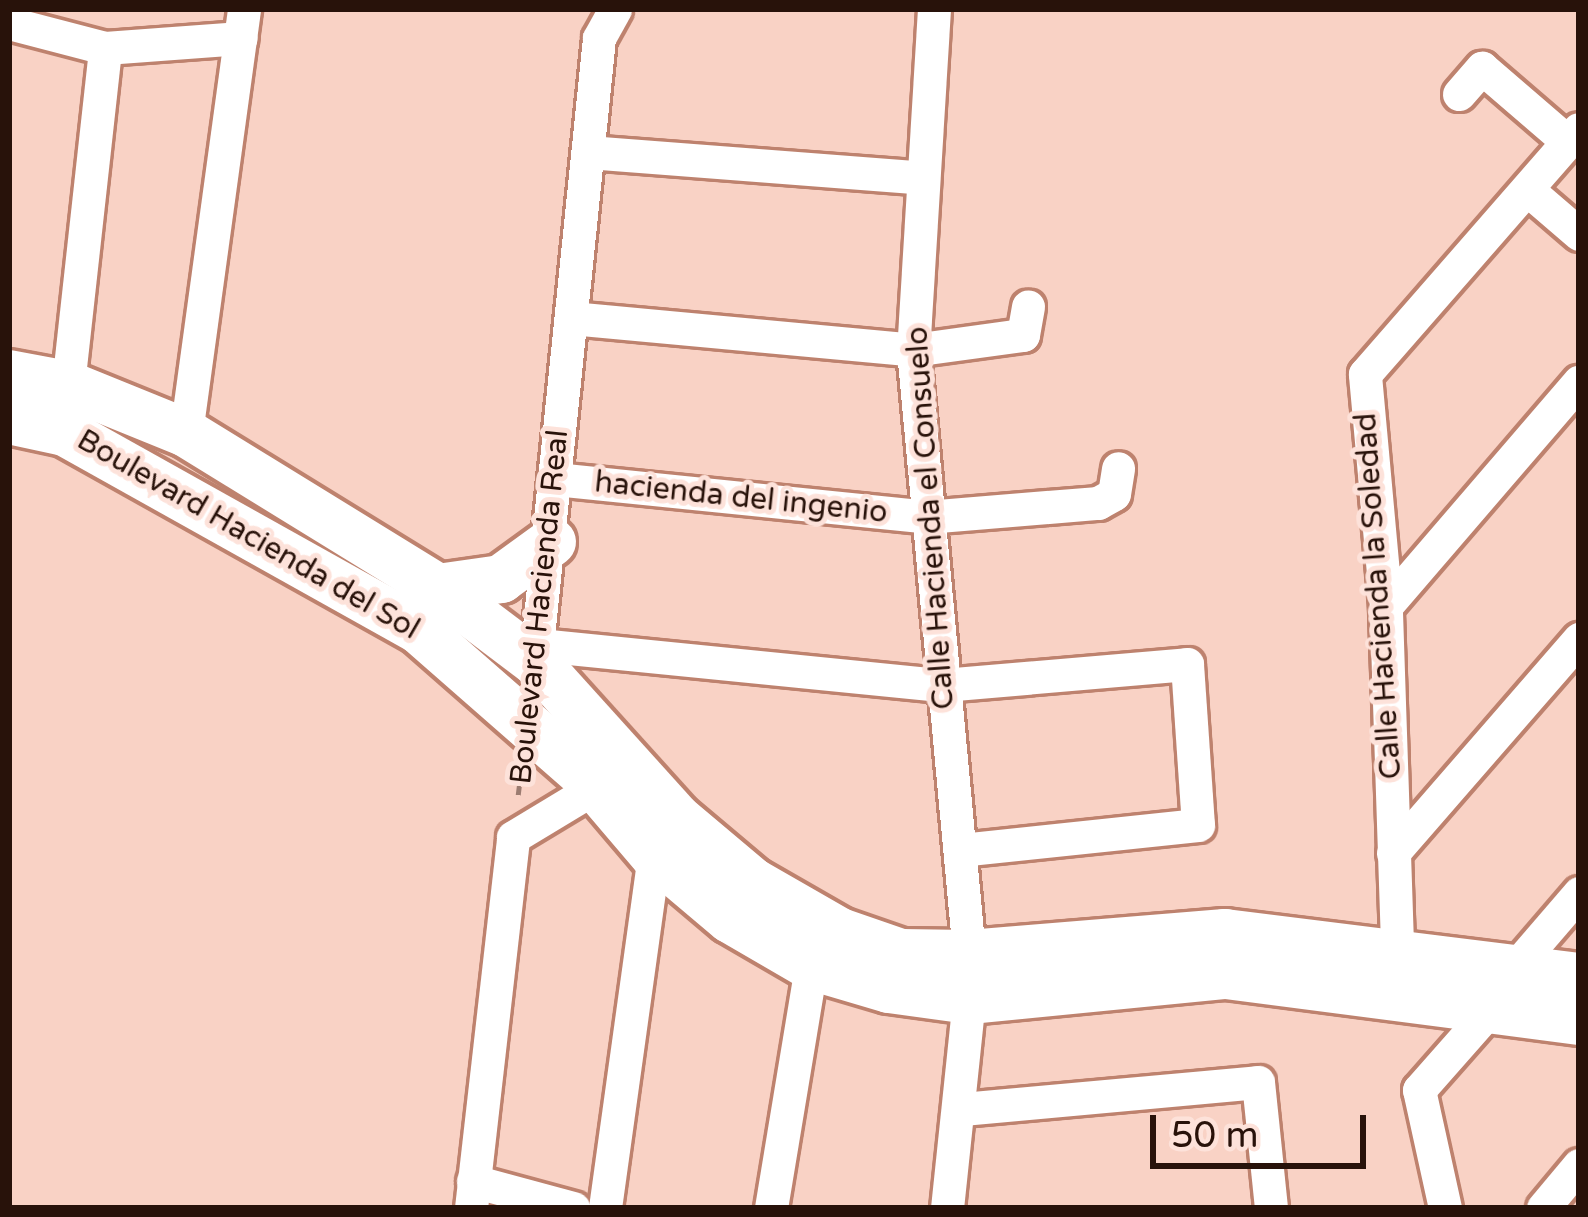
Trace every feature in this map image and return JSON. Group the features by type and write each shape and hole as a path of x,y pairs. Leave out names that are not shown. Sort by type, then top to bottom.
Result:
{"street":[{"name":"Boulevard Hacienda Real","path":"527,722 553,542 555,479 599,38 616,9"},
{"name":"Calle Hacienda el Consuelo","path":"934,9 913,350 962,850 969,977 962,1109 947,1208"},
{"path":"9,23 105,48 242,23 186,433"},
{"path":"68,385 105,48"},
{"path":"1459,94 1482,68 1574,136"},
{"name":"Calle Hacienda la Soledad","path":"1398,977 1386,606 1365,374 1574,136"},
{"path":"588,152 923,178"},
{"path":"1529,191 1579,234"},
{"path":"571,318 913,350 1023,335 1028,306"},
{"name":"Boulevard Hacienda del Sol","path":"9,374 68,385 186,433 438,588 537,653 677,818 753,882 840,932 969,977"},
{"path":"1386,606 1579,382"},
{"name":"Boulevard Hacienda del Sol","path":"9,420 65,431 214,510 419,630 596,788 654,855 730,919 811,966 889,989 1225,933 1398,977 1486,1014 1579,1021"},
{"name":"hacienda del ingenio","path":"555,479 926,517 1098,503 1114,494 1118,468"},
{"path":"438,588 501,579 553,542"},
{"path":"1393,853 1579,639"},
{"path":"537,653 943,685 1187,664 1198,825 962,850"},
{"path":"573,1208 472,1195 513,836 596,788"},
{"path":"604,1208 654,855"},
{"path":"1512,971 1579,893"},
{"path":"771,1208 811,966"},
{"name":"Boulevard Hacienda del Sol","path":"1398,977 1512,971 1579,977"},
{"path":"1445,1208 1419,1090 1486,1014"},
{"path":"962,1109 1258,1082 1271,1208"},
{"path":"1543,1208 1579,1166"}],"path":[{"name":"Boulevard Hacienda Real","path":"513,836 527,722"}]}
